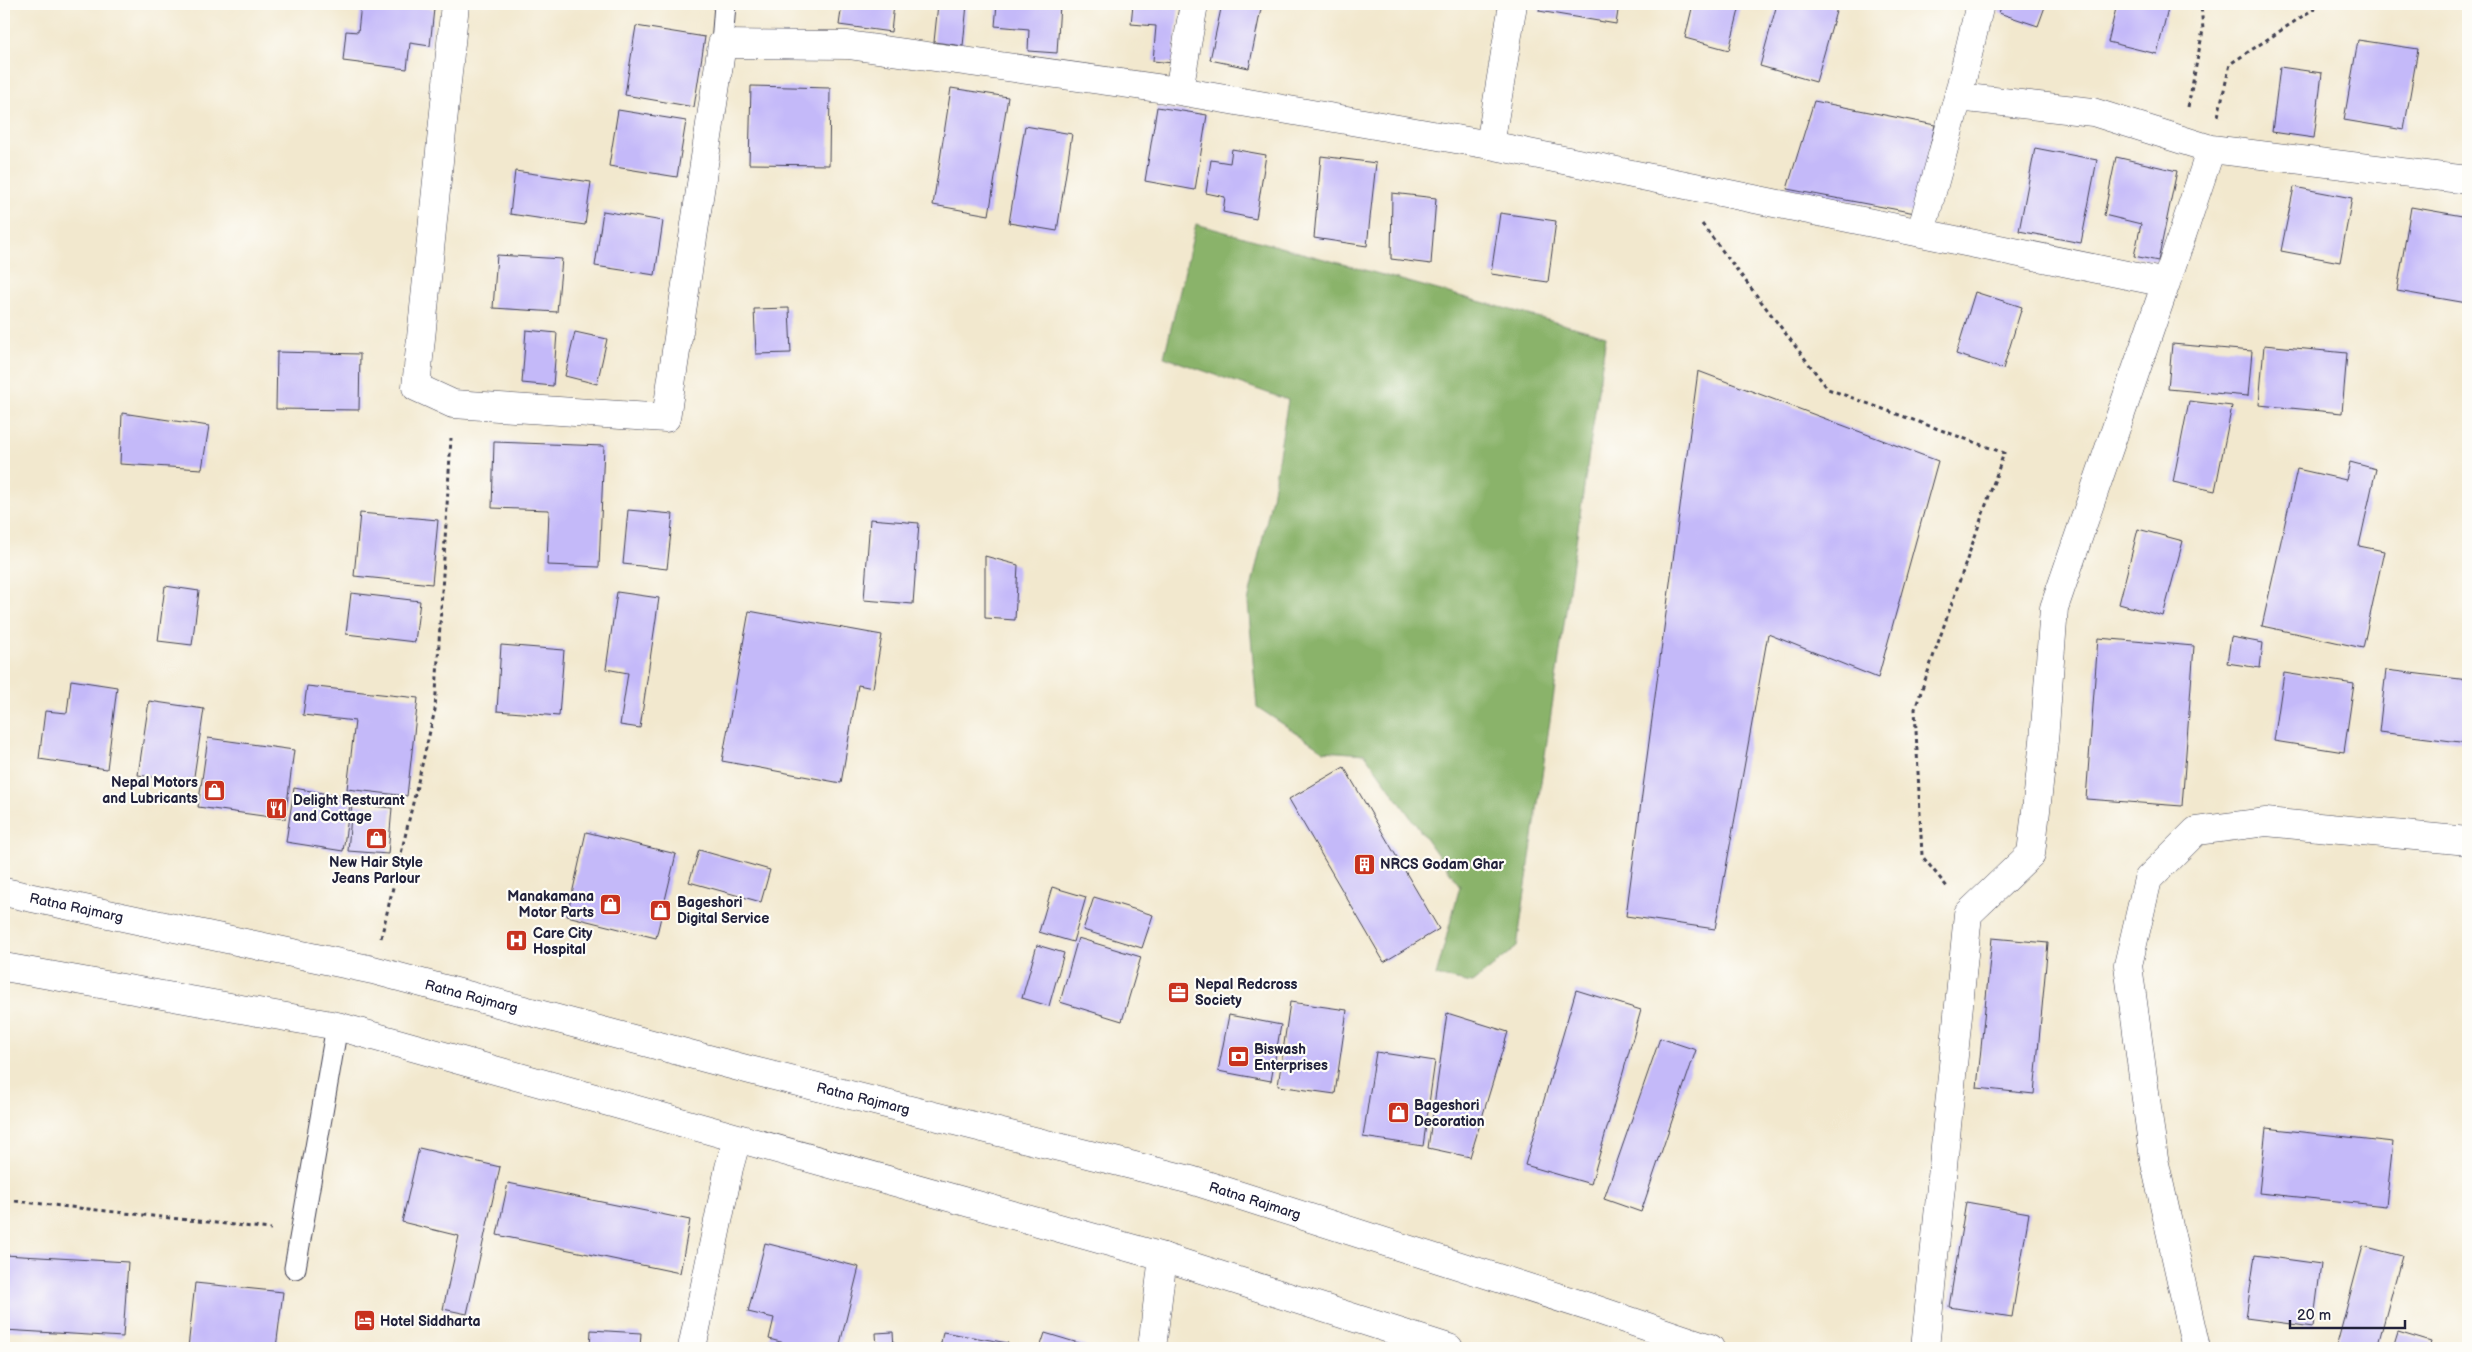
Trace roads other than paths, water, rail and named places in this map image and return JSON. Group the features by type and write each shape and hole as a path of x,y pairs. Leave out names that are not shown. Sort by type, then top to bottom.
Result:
{"main road":[{"path":"455,4 416,387 453,404 666,418 722,44 848,46 1179,91 1490,145 2166,283"},
{"path":"1179,91 1194,4"},
{"path":"1490,145 1513,4"},
{"path":"1921,232 1958,97 1980,4"},
{"path":"1958,97 2093,112 2211,149 2468,180"},
{"path":"1925,1348 1968,914 2031,854 2044,740 2054,608 2211,149"},
{"path":"2196,1348 2154,1159 2128,965 2148,879 2196,831 2266,822 2468,841"},
{"name":"Ratna Rajmarg","path":"4,892 373,970 759,1073 1192,1180 1595,1309 1710,1348"},
{"path":"4,967 337,1026 1163,1257 1450,1348"},
{"path":"692,1348 729,1168 737,1139"},
{"path":"1152,1348 1163,1257"}],"lane":[{"path":"722,44 725,4"},
{"path":"295,1268 337,1026"}],"place":[{"name":"Nepal Motors and Lubricants","path":"214,790"},
{"name":"Delight Resturant and Cottage","path":"277,808"},
{"name":"New Hair Style Jeans Parlour","path":"376,839"},
{"name":"NRCS Godam Ghar","path":"1364,864"},
{"name":"Manakamana Motor Parts","path":"610,904"},
{"name":"Bageshori Digital Service","path":"661,910"},
{"name":"Care City Hospital","path":"517,941"},
{"name":"Nepal Redcross Society","path":"1179,992"},
{"name":"Biswash Enterprises","path":"1238,1057"},
{"name":"Bageshori Decoration","path":"1398,1113"},
{"name":"Hotel Siddharta","path":"364,1321"}]}
